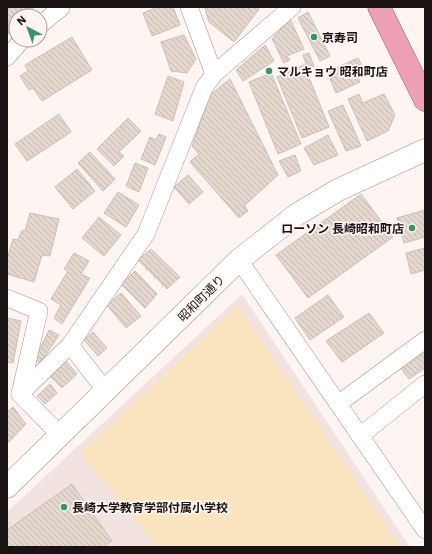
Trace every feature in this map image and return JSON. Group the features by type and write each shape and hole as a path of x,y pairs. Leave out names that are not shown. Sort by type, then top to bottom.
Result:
{"main road":[{"path":"379,7 425,100"}],"street":[{"path":"48,18 61,8 59,7"},
{"path":"189,7 214,74"},
{"path":"20,394 70,345 146,234 204,88 214,74 292,7"},
{"path":"7,57 15,48"},
{"name":"昭和町通り","path":"7,487 239,260 296,215 338,190 425,150"},
{"path":"239,260 425,530"},
{"path":"7,298 39,311 20,394"},
{"path":"338,404 425,340"},
{"path":"70,345 106,391"},
{"path":"360,436 425,384"},
{"path":"20,394 60,435"}],"shaded area":[{"path":"242,294 410,547 7,547 7,512"},
{"path":"238,306 401,547 158,547 81,453"}],"building":[{"path":"7,7 34,7 8,8 7,32"},
{"path":"158,7 173,7 180,25 152,36 143,13"},
{"path":"206,7 257,7 259,9 234,42 209,22 205,9"},
{"name":"京寿司","path":"308,12 330,56 320,61 298,18"},
{"path":"290,19 304,49 287,56 290,60 284,63 272,39"},
{"path":"184,35 196,59 187,73 171,71 161,42"},
{"path":"72,37 92,70 42,101 33,88 29,90 20,76 28,71 25,65"},
{"path":"265,45 274,61 243,81 236,70"},
{"path":"309,53 314,66 306,70 329,127 302,138 277,77 306,64 303,55"},
{"path":"358,58 363,68 356,71 360,82 336,93 327,72"},
{"path":"271,73 301,144 278,154 249,82"},
{"path":"168,76 184,82 173,121 155,114"},
{"path":"230,79 278,175 244,206 248,211 239,218 190,162 199,154 192,146 210,95"},
{"path":"359,94 363,103 384,94 395,115 388,131 367,141 348,99"},
{"path":"343,105 361,146 346,151 328,111"},
{"path":"59,114 71,132 27,161 15,144"},
{"path":"128,118 141,131 119,152 124,156 114,166 97,149"},
{"path":"159,134 166,137 155,165 141,159 150,137 156,140"},
{"path":"328,135 338,155 314,165 304,148"},
{"path":"90,152 115,179 103,191 78,163"},
{"path":"295,155 301,171 288,177 279,161"},
{"path":"135,163 148,168 139,192 126,186"},
{"path":"77,169 95,191 73,209 55,187"},
{"path":"188,175 203,192 189,204 174,187"},
{"path":"118,192 139,205 126,227 104,213"},
{"path":"361,194 393,237 308,298 276,255"},
{"name":"ローソン 長崎昭和町店","path":"425,210 425,237 404,243 397,218"},
{"path":"30,213 59,219 50,256 42,255 34,282 7,274 7,259 13,239 18,240 22,230 25,231"},
{"path":"99,217 121,235 104,256 82,238"},
{"path":"425,248 425,270 411,274 406,253"},
{"path":"151,249 180,277 167,289 138,260"},
{"path":"74,253 89,261 81,274 90,278 62,324 54,318 61,305 51,299 68,271 64,269"},
{"path":"135,271 157,294 145,308 121,284"},
{"path":"121,293 141,316 126,328 107,305"},
{"path":"328,295 344,317 310,340 295,318"},
{"path":"369,313 384,333 342,362 326,341"},
{"path":"7,318 21,321 13,363 7,362"},
{"path":"49,330 59,335 41,362 34,361"},
{"path":"93,332 107,348 98,356 84,340"},
{"path":"425,348 425,368 409,379 401,368"},
{"path":"65,360 77,374 62,388 50,376"},
{"path":"50,384 57,393 45,404 37,396"},
{"path":"13,407 26,424 7,444 7,412"},
{"name":"長崎大学教育学部付属小学校","path":"72,484 112,541 103,547 7,547 7,530"}],"place":[{"name":"京寿司","path":"314,37"},
{"name":"マルキョウ 昭和町店","path":"269,71"},
{"name":"ローソン 長崎昭和町店","path":"412,228"},
{"name":"長崎大学教育学部付属小学校","path":"64,507"}]}
